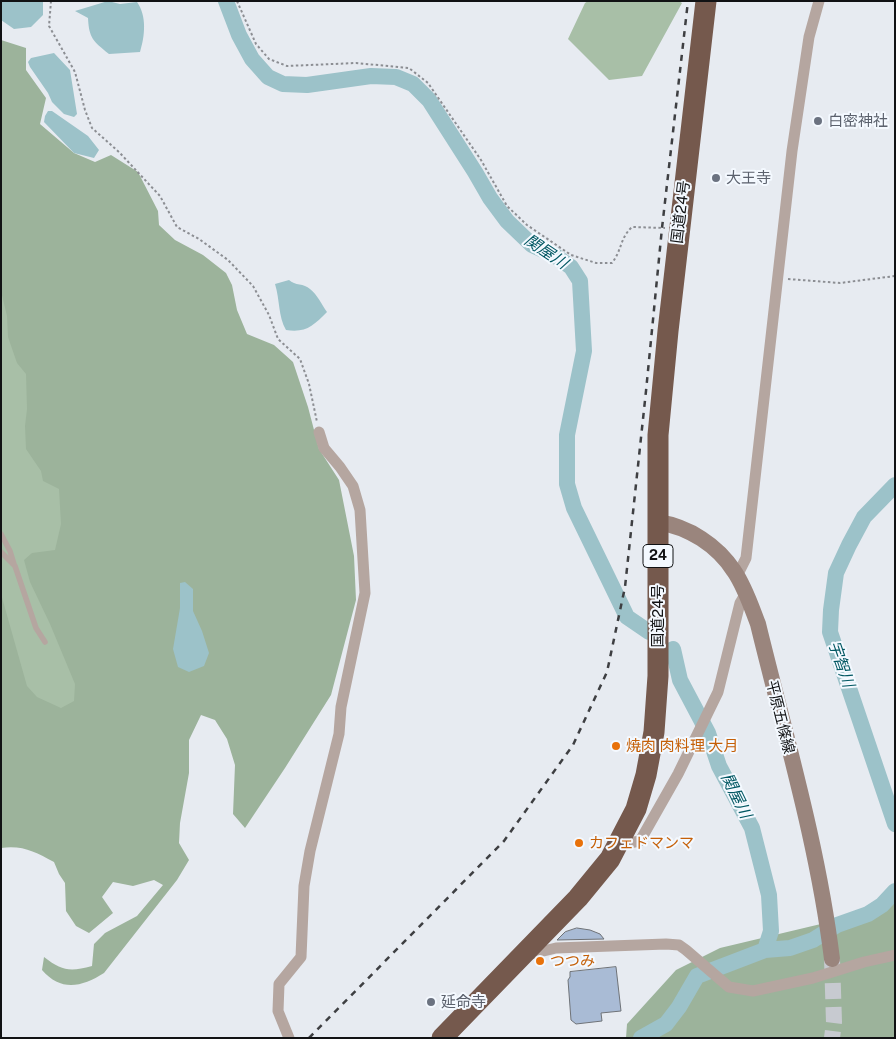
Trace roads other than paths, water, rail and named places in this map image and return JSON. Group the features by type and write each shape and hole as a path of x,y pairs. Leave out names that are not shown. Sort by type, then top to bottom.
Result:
{"highway":[{"name":"国道24号","path":"442,1038 578,898 610,859 639,800 646,775 654,732 658,676 658,435 670,312 706,1"}],"main road":[{"name":"平原五條線","path":"658,522 688,530 702,539 734,570 746,593 758,624 798,788 826,910 832,958"}],"street":[{"path":"737,576 746,558 792,150 809,38 818,1"},
{"path":"289,1038 278,1011 280,984 301,957 304,886 310,851 339,734 341,707 365,593 360,510 353,486 324,448 319,432"},
{"path":"618,846 640,841 678,774 718,692 740,603 746,593"},
{"path":"523,956 556,948 679,945 728,987 736,990 753,991 813,978 864,962 895,956"}],"lane":[{"path":"1,534 10,551 36,628 45,642"},
{"path":"1,552 14,566"}],"water":[{"path":"1,1 43,1 43,15 31,27 14,29 1,20"},
{"path":"108,1 120,4 137,2 144,20 140,52 109,54 93,39 89,30 88,18 75,11"},
{"path":"54,53 70,70 77,114 74,117 64,114 52,102 28,62 31,58"},
{"path":"48,111 52,111 88,136 99,150 94,158 74,153 44,122"},
{"path":"289,280 313,291 327,312 313,325 304,329 286,330 282,319 275,284"},
{"path":"185,582 193,589 193,611 209,653 204,666 189,672 178,667 173,649 180,608 180,583"}],"waterway":[{"name":"関屋川","path":"226,1 239,35 252,59 268,77 283,84 307,85 371,76 396,77 413,84 429,100 490,198 507,221 532,245 554,255 571,267 580,281 584,351 567,435 567,484 574,508 627,617 649,632"},
{"name":"宇智川","path":"895,485 864,517 836,573 830,632 895,824"},
{"name":"関屋川","path":"673,649 680,680 708,733 719,766 752,828 769,895 771,931 765,950"},
{"name":"宇智川","path":"641,1038 666,1024 679,1007 697,976 765,950 790,948 813,940 837,925 868,914 882,905 895,891"}],"tunnel":[{"path":"832,959 834,1022 832,1038"}],"railway":[{"path":"309,1038 504,841 573,745 607,672 625,587 662,228 688,1"}],"place":[{"name":"白密神社","path":"818,121"},
{"name":"大王寺","path":"716,178"},
{"name":"焼肉 肉料理 大月","path":"616,746"},
{"name":"カフェドマンマ","path":"579,843"},
{"name":"つつみ","path":"540,961"},
{"name":"延命寺","path":"431,1002"}]}
